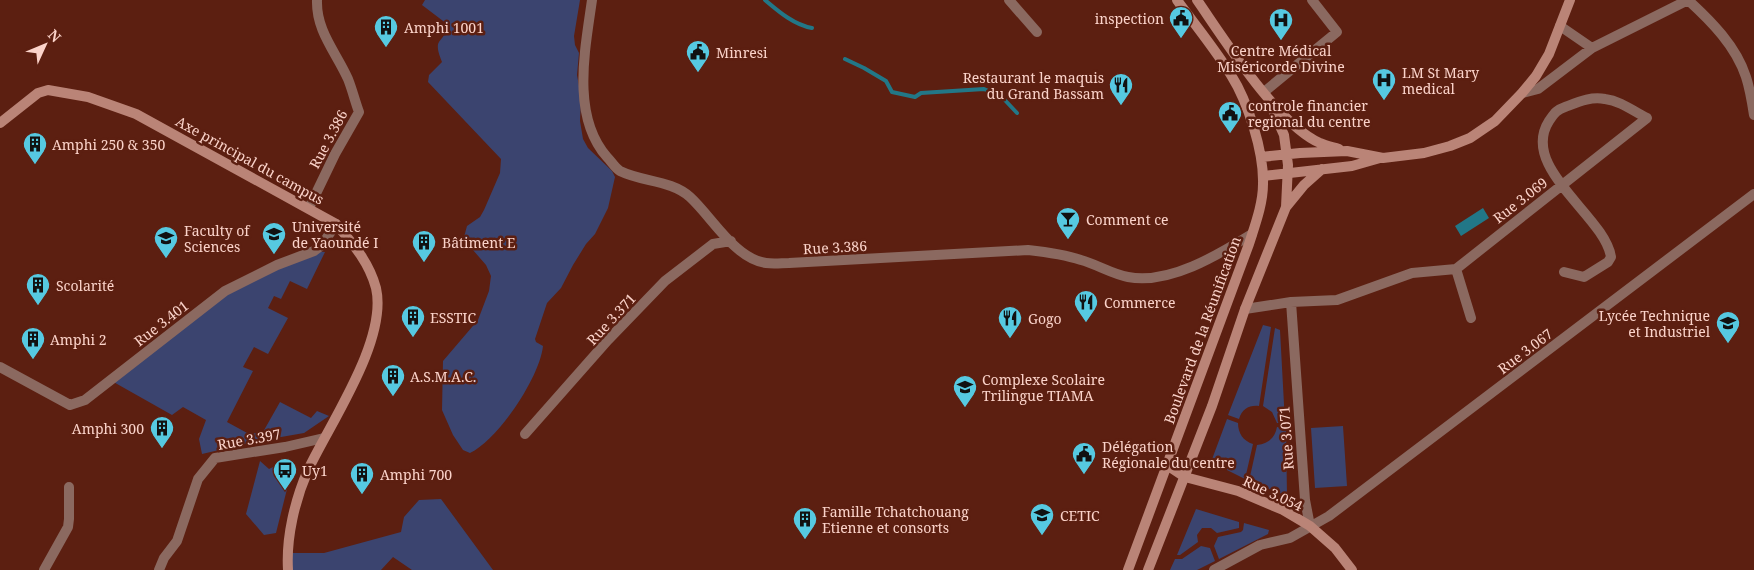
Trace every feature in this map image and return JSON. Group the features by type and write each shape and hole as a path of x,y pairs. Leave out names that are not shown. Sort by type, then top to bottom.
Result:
{"main road":[{"name":"Boulevard de la Réunification","path":"1128,570 1252,234 1264,186 1261,154 1248,112 1232,76 1177,0"},
{"path":"1197,0 1265,94 1284,116 1304,133 1320,143 1347,151 1383,158"},
{"path":"1263,176 1352,166 1383,158 1424,153 1470,138 1495,120 1522,94 1536,76 1549,54 1570,0"},
{"name":"Axe principal du campus","path":"0,123 38,93 48,90 88,97 136,114 336,224 357,248 368,265 376,289 378,308 371,342 298,495 287,552 288,570"},
{"path":"1265,94 1284,135 1289,174 1286,208"},
{"path":"1261,154 1347,151"},
{"path":"1148,570 1186,477 1245,309 1286,208 1304,185 1322,169"},
{"name":"Rue 3.054","path":"1168,465 1186,477 1248,495 1283,510 1310,526 1335,548 1352,570"}],"street":[{"name":"Rue 3.386","path":"309,208 335,154 359,112 348,79 323,35 316,14 317,0"},
{"name":"Rue 3.386","path":"592,0 586,44 583,102 590,128 598,147 618,170 676,188 689,196 731,241 750,258 766,263 878,259 1028,250 1064,255 1127,276 1147,278 1166,275 1203,262 1252,234"},
{"path":"1009,0 1037,32"},
{"path":"1265,94 1338,32 1312,0"},
{"path":"1522,94 1538,89 1592,48 1688,0 1714,24 1750,75 1754,115"},
{"path":"1560,26 1592,48"},
{"name":"Rue 3.069","path":"1456,268 1647,118 1621,103 1596,97 1556,109 1546,126 1543,137 1549,167 1562,184"},
{"path":"1562,184 1596,228 1610,249 1611,257 1608,262 1584,277 1564,272"},
{"name":"Rue 3.067","path":"1310,526 1329,516 1754,194"},
{"name":"Rue 3.401","path":"0,367 70,405 85,400 225,291 314,251 322,245 336,224"},
{"name":"Rue 3.371","path":"524,434 608,340 665,282 713,244 731,241"},
{"path":"1245,309 1291,302 1338,300 1412,273 1456,268 1471,318"},
{"name":"Rue 3.071","path":"1291,302 1304,500 1310,526"},
{"name":"Rue 3.397","path":"159,570 164,558 177,541 198,478 215,458 285,447 324,438"},
{"path":"44,570 68,527 69,487"},
{"path":"1214,570 1260,546 1290,538 1310,526"}],"shaded area":[{"path":"425,0 580,0 574,36 575,45 579,53 577,75 581,97 580,121 583,139 588,148 612,171 615,177 608,208 595,234 586,244 561,288 547,303 535,339 536,342 543,346 540,359 526,390 505,422 481,446 470,453 463,450 453,435 442,410 443,361 478,320 489,291 491,276 486,265 466,242 464,237 467,226 480,217 484,210 500,173 501,159 428,82 429,75 442,62 438,44 446,31 447,24 422,5"},
{"path":"1483,208 1489,218 1461,236 1455,226"},
{"path":"314,251 325,252 307,289 290,281 281,299 274,296 268,308 288,318 268,354 254,347 243,367 253,371 227,422 249,434 263,432 280,402 311,418 317,411 329,416 304,433 202,454 199,439 206,420 183,407 172,415 110,380 225,291"},
{"path":"1263,325 1271,327 1259,406 1246,408 1239,419 1228,415"},
{"path":"1275,328 1280,330 1285,423 1277,423 1272,412 1263,406"},
{"path":"1227,419 1238,423 1242,436 1246,441 1253,444 1245,479 1211,462"},
{"path":"1343,426 1347,486 1315,488 1311,428"},
{"path":"1277,427 1286,428 1287,496 1249,481 1257,445 1270,440 1275,434"},
{"path":"260,461 269,469 281,463 294,461 276,533 264,535 246,514"},
{"path":"441,499 493,570 412,570 393,557 381,570 288,570 287,553 324,553 401,532 404,517 419,500"},
{"path":"1196,509 1239,522 1239,528 1217,533 1211,528 1202,528 1197,535 1198,542 1180,555 1177,555"},
{"path":"1244,523 1269,530 1268,534 1219,559 1214,546 1218,537 1241,532"},
{"path":"1201,546 1210,548 1215,561 1197,570 1170,570 1175,559 1182,559"}],"waterway":[{"path":"765,0 793,21 812,28"},
{"path":"845,59 886,81 892,92 915,97 921,93 984,89 1002,97 1017,113"}],"place":[{"name":"inspection","path":"1181,39"},
{"name":"Centre Médical Miséricorde Divine","path":"1281,41"},
{"name":"Amphi 1001","path":"386,48"},
{"name":"Minresi","path":"698,73"},
{"name":"LM St Mary medical","path":"1384,101"},
{"name":"Restaurant le maquis du Grand Bassam","path":"1121,106"},
{"name":"controle financier regional du centre","path":"1230,134"},
{"name":"Amphi 250 & 350","path":"35,165"},
{"name":"Comment ce","path":"1068,240"},
{"name":"Université de Yaoundé I","path":"274,255"},
{"name":"Faculty of Sciences","path":"166,259"},
{"name":"Bâtiment E","path":"424,263"},
{"name":"Scolarité","path":"38,306"},
{"name":"Commerce","path":"1086,323"},
{"name":"ESSTIC","path":"413,338"},
{"name":"Gogo","path":"1010,339"},
{"name":"Lycée Technique et Industriel","path":"1728,344"},
{"name":"Amphi 2","path":"33,360"},
{"name":"A.S.M.A.C.","path":"393,397"},
{"name":"Complexe Scolaire Trilingue TIAMA","path":"965,408"},
{"name":"Amphi 300","path":"162,449"},
{"name":"Délégation Régionale du centre","path":"1084,475"},
{"name":"Uy1","path":"285,491"},
{"name":"Amphi 700","path":"362,495"},
{"name":"CETIC","path":"1042,536"},
{"name":"Famille Tchatchouang Etienne et consorts","path":"805,540"}]}
